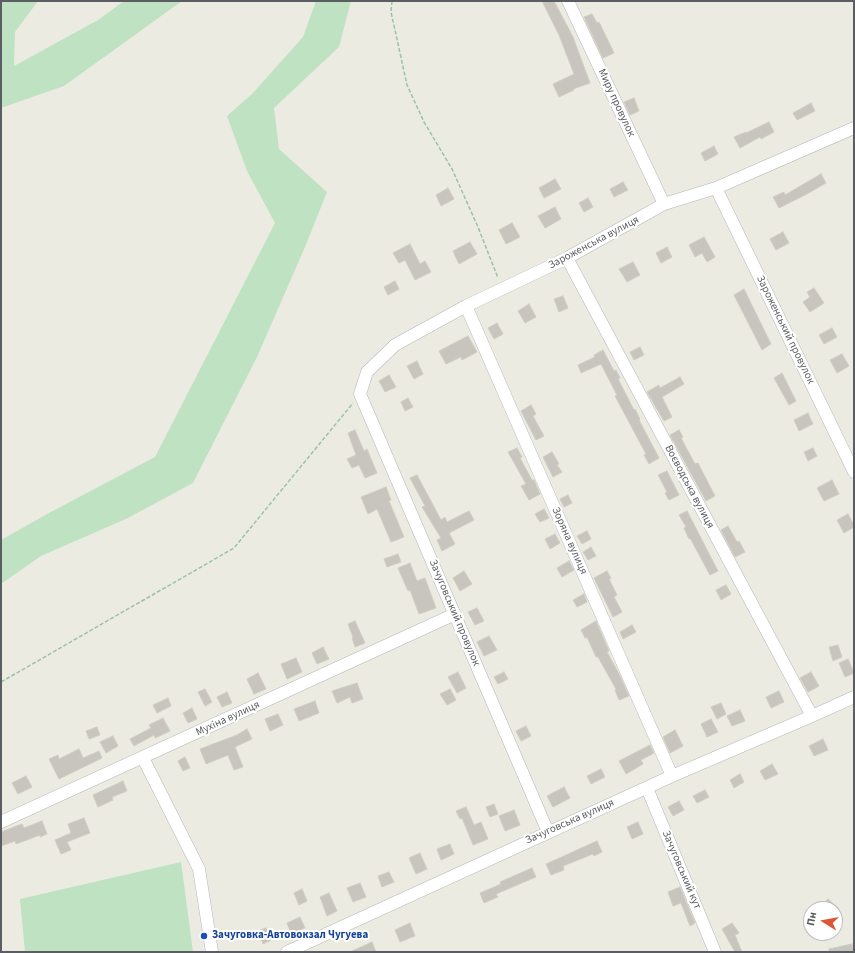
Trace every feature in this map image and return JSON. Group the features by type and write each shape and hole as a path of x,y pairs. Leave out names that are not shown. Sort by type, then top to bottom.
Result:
{"street":[{"name":"Миру провулок","path":"568,1 664,204"},
{"name":"Зароженська вулиця","path":"360,394 368,372 395,345 466,306 567,258 664,204 716,188 854,128"},
{"name":"Зароженський провулок","path":"716,188 854,472"},
{"name":"Воєводська вулиця","path":"567,258 812,716"},
{"name":"Зоряна вулиця","path":"466,306 672,776"},
{"name":"Зачуговський провулок","path":"360,394 548,832"},
{"name":"Мухіна вулиця","path":"1,822 455,614"},
{"name":"Зачуговська вулиця","path":"287,952 672,776 854,697"},
{"path":"143,758 199,869 212,952"},
{"name":"Зачуговський кут","path":"647,788 715,952"}],"path":[{"path":"392,1 391,12 408,86 424,122 452,169 478,227 502,289"},
{"path":"1,682 234,548 360,394"}],"green space":[{"path":"1,1 38,1 15,32 14,66 98,20 124,1 182,1 64,86 1,108"},
{"path":"316,1 351,1 339,47 274,108 279,149 327,192 305,247 257,357 193,483 128,518 41,556 1,584 1,540 155,457 275,223 247,171 227,116 252,94 303,37"},
{"path":"181,862 193,952 25,952 20,899"}],"building":[{"path":"542,1 554,1 573,37 590,83 573,89 574,90 559,97 553,84 574,74 559,35"},
{"path":"592,14 597,23 599,22 614,53 603,58 584,17"},
{"path":"634,98 639,111 630,115 624,102"},
{"path":"811,103 815,111 797,120 793,113"},
{"path":"769,122 774,132 761,139 760,137 740,148 734,137"},
{"path":"714,146 718,154 705,161 701,153"},
{"path":"821,174 826,183 779,208 773,197 784,192 785,195"},
{"path":"555,179 561,189 544,198 539,188"},
{"path":"623,182 628,190 614,197 610,189"},
{"path":"448,188 454,199 441,206 436,195"},
{"path":"588,198 593,207 584,212 579,203"},
{"path":"555,207 561,219 545,228 538,216"},
{"path":"512,223 520,237 506,244 499,230"},
{"path":"783,232 789,243 776,250 770,239"},
{"path":"704,237 715,257 707,262 702,253 695,257 689,245"},
{"path":"470,242 477,254 459,264 453,251"},
{"path":"410,244 420,264 425,261 431,272 415,280 405,260 399,263 393,253"},
{"path":"667,247 672,257 661,263 656,253"},
{"path":"633,262 640,275 627,282 619,269"},
{"path":"395,281 399,289 388,295 384,287"},
{"path":"814,288 824,303 810,312 803,302 810,297 807,292"},
{"path":"744,289 771,344 762,350 734,295"},
{"path":"563,296 568,308 559,312 554,299"},
{"path":"529,304 536,317 525,323 518,311"},
{"path":"497,323 503,334 494,339 488,328"},
{"path":"832,328 837,337 824,344 819,335"},
{"path":"468,336 477,352 462,360 461,357 446,364 439,351"},
{"path":"640,347 644,355 634,360 630,352"},
{"path":"603,350 614,371 616,370 620,378 618,379 634,410 635,409 640,419 639,420 659,458 649,464 644,455 646,454 615,396 617,395 601,364 581,373 578,365 595,357 594,355"},
{"path":"842,354 849,366 837,373 830,360"},
{"path":"417,361 423,374 414,379 407,366"},
{"path":"782,373 796,401 789,405 774,378"},
{"path":"389,375 396,387 385,392 379,381"},
{"path":"680,377 684,384 662,397 672,417 664,421 647,392 659,385 660,388"},
{"path":"408,398 413,407 405,411 401,402"},
{"path":"531,405 536,414 533,416 544,436 536,440 521,411"},
{"path":"808,413 813,424 799,431 794,420"},
{"path":"355,430 364,451 367,449 377,473 365,478 359,465 352,468 347,459 356,455 348,433"},
{"path":"679,430 683,437 681,438 695,464 698,463 715,496 706,501 670,435"},
{"path":"517,448 522,457 520,458 532,480 534,480 540,494 529,500 521,486 526,484 508,452"},
{"path":"813,448 817,456 808,461 804,452"},
{"path":"552,452 559,464 557,465 562,472 553,477 543,457"},
{"path":"667,471 679,495 669,500 665,493 667,492 658,475"},
{"path":"417,475 441,520 445,517 447,522 469,511 474,520 449,533 455,544 442,551 437,540 441,538 422,507 425,506 410,478"},
{"path":"832,480 839,494 824,501 817,488"},
{"path":"386,487 391,500 389,501 404,537 391,542 377,509 368,514 361,497"},
{"path":"568,495 572,503 564,507 560,499"},
{"path":"544,509 549,518 540,522 535,514"},
{"path":"687,511 718,571 710,575 690,538 689,539 684,528 686,527 679,515"},
{"path":"848,514 854,527 844,533 837,520"},
{"path":"728,526 737,542 739,541 745,552 735,557 721,530"},
{"path":"587,531 591,539 582,544 577,536"},
{"path":"555,534 560,543 550,549 545,539"},
{"path":"591,547 596,556 588,560 583,552"},
{"path":"398,554 401,562 387,567 384,559"},
{"path":"569,561 574,570 562,577 557,568"},
{"path":"410,563 417,581 425,578 436,608 419,614 410,590 408,591 398,568"},
{"path":"464,571 472,584 460,591 453,578"},
{"path":"607,571 611,578 609,579 617,595 614,597 622,612 613,617 594,578"},
{"path":"726,585 731,594 721,600 716,590"},
{"path":"584,594 587,602 577,607 573,600"},
{"path":"477,608 484,621 475,625 468,612"},
{"path":"355,621 365,643 355,647 348,624"},
{"path":"596,621 609,651 607,652 629,696 619,700 615,690 616,689 598,657 596,657 587,637 585,638 581,630"},
{"path":"632,625 636,632 623,639 620,632"},
{"path":"489,636 497,650 484,656 477,642"},
{"path":"838,645 842,657 833,661 829,647"},
{"path":"323,647 329,659 317,664 312,653"},
{"path":"296,658 302,672 287,679 281,664"},
{"path":"848,659 854,673 845,677 839,663"},
{"path":"458,672 466,688 457,693 448,677"},
{"path":"504,672 508,679 498,684 494,677"},
{"path":"811,672 819,686 808,692 800,678"},
{"path":"258,673 266,689 254,694 247,679"},
{"path":"357,683 363,699 352,703 350,697 337,703 332,691"},
{"path":"205,689 212,702 205,706 198,692"},
{"path":"450,689 456,700 447,705 440,694"},
{"path":"779,691 784,702 771,708 766,697"},
{"path":"227,692 232,703 222,707 217,697"},
{"path":"168,698 171,706 157,713 153,705"},
{"path":"315,701 319,713 299,721 294,709"},
{"path":"721,703 726,714 717,719 711,707"},
{"path":"192,708 197,719 188,723 183,713"},
{"path":"740,710 745,721 732,726 727,716"},
{"path":"278,714 283,725 270,731 265,719"},
{"path":"163,718 170,731 155,738 154,735 134,746 130,739 151,728 149,725"},
{"path":"711,719 718,732 707,737 701,724"},
{"path":"526,726 531,736 521,741 516,731"},
{"path":"97,727 100,735 89,739 86,731"},
{"path":"247,729 252,739 235,747 243,767 234,770 228,755 206,764 200,749 237,735"},
{"path":"675,730 683,746 670,753 663,737"},
{"path":"113,736 118,746 106,753 100,742"},
{"path":"823,739 828,750 814,756 809,746"},
{"path":"650,745 654,753 641,760 643,764 626,774 619,761"},
{"path":"79,749 83,758 99,751 102,758 59,779 49,759 58,755 59,759"},
{"path":"185,757 190,768 183,771 178,761"},
{"path":"772,764 778,774 765,780 760,771"},
{"path":"601,769 605,777 591,784 587,776"},
{"path":"740,774 744,782 734,788 730,780"},
{"path":"26,776 32,787 18,794 12,783"},
{"path":"123,781 127,791 112,797 113,800 98,807 93,795"},
{"path":"564,787 570,798 553,807 547,796"},
{"path":"705,790 709,797 697,803 693,796"},
{"path":"679,801 684,810 673,816 668,807"},
{"path":"494,804 498,814 490,817 486,807"},
{"path":"466,807 474,825 481,822 488,839 473,845 462,818 460,819 456,811"},
{"path":"514,810 520,825 505,831 499,816"},
{"path":"84,818 90,833 67,842 71,850 61,854 55,840 71,833 68,824"},
{"path":"42,821 47,834 16,844 15,841 1,846 1,832 22,824 24,828"},
{"path":"638,822 643,834 632,839 627,827"},
{"path":"597,841 602,852 563,866 564,870 551,875 546,864"},
{"path":"450,844 454,854 441,860 437,849"},
{"path":"420,853 427,869 416,874 409,858"},
{"path":"532,868 536,877 496,894 498,897 484,903 480,893 501,884 500,882"},
{"path":"389,872 394,882 382,887 378,876"},
{"path":"360,883 366,897 353,902 347,888"},
{"path":"680,887 695,923 690,926 681,903 673,906 668,892"},
{"path":"302,889 307,901 299,905 294,893"},
{"path":"329,893 337,911 327,916 320,897"},
{"path":"300,917 305,928 291,933 287,923"},
{"path":"410,923 415,936 400,942 395,930"},
{"path":"732,923 739,933 735,935 742,952 735,952 722,929"},
{"path":"266,928 271,940 263,944 258,931"},
{"path":"372,942 376,952 350,952"},
{"path":"852,944 854,952 829,952 829,949"}],"place":[{"name":"Зачуговка-Автовокзал Чугуева","path":"204,936"}]}
